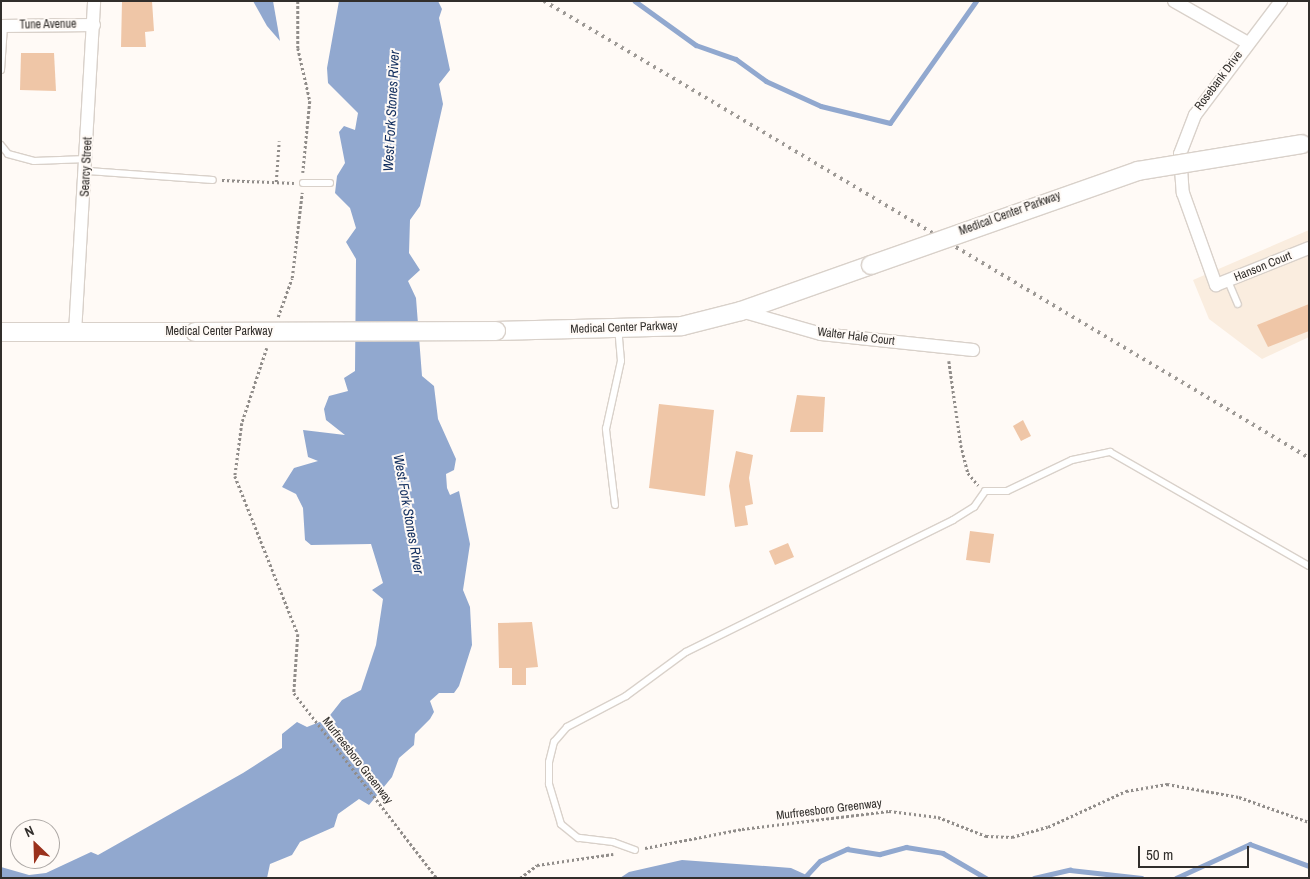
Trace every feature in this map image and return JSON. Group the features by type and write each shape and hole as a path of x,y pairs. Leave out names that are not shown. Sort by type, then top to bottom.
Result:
{"main road":[{"name":"Medical Center Parkway","path":"1,332 496,331 682,326 741,311 1138,171 1306,143"}],"street":[{"name":"Searcy Street","path":"75,333 88,165 94,1"},
{"path":"1174,1 1248,43"},
{"name":"Rosebank Drive","path":"1222,283 1183,193 1180,154 1195,115 1281,1"},
{"name":"Tune Avenue","path":"2,26 94,25"},
{"name":"Hanson Court","path":"1222,283 1309,248"},
{"name":"Walter Hale Court","path":"741,311 821,334 973,350"}],"lane":[{"path":"1,70 2,26"},
{"path":"1,145 8,154 34,161 88,165 214,180"},
{"path":"303,183 330,184"},
{"path":"1222,283 1238,304"},
{"path":"616,505 606,429 622,361 618,329"},
{"path":"635,850 613,842 578,838 561,824 549,784 549,762 554,742 567,727 626,696 686,652 953,520 974,507 985,491 1007,491 1072,460 1110,452 1309,566"}],"path":[{"path":"276,182 279,141"},
{"path":"214,180 303,183"},
{"path":"947,347 968,473 985,491"},
{"name":"Murfreesboro Greenway","path":"297,644 294,693 438,878"},
{"name":"Murfreesboro Greenway","path":"520,878 537,865 635,850 742,829 889,811 938,817 986,836 1012,837 1048,827 1126,791 1167,784 1239,796 1309,822"}],"shaded area":[{"path":"1309,230 1309,337 1262,359 1209,319 1193,280"}],"water":[{"path":"253,1 273,1 280,41 267,26"},
{"name":"West Fork Stones River","path":"339,1 438,1 442,9 439,18 450,70 439,84 443,104 420,206 410,220 409,253 420,270 408,281 416,298 422,376 434,386 438,419 456,459 454,470 446,474 447,488 450,495 459,491 470,544 463,590 470,607 472,645 459,686 454,693 439,693 430,701 434,712 430,719 415,734 414,745 399,758 392,777 369,805 359,799 338,814 334,827 300,842 292,855 270,864 267,878 1,878 1,867 29,875 46,873 60,869 60,866 91,852 98,855 243,773 282,748 282,734 297,722 307,727 327,719 342,700 361,690 376,645 383,599 372,590 383,583 371,544 311,545 305,540 303,508 296,494 282,487 294,468 318,461 308,457 303,430 345,435 326,420 324,409 329,396 348,391 344,378 355,371 356,259 346,242 356,228 350,208 335,193 337,176 345,163 339,132 344,126 355,130 358,113 328,83 327,68"},
{"path":"682,860 791,868 813,878 620,878 629,872"}],"building":[{"path":"122,1 152,1 154,31 145,32 146,47 121,47"},
{"path":"21,53 54,53 56,91 20,90"},
{"path":"1309,304 1309,331 1268,347 1257,325"},
{"path":"797,395 825,397 823,432 790,432"},
{"path":"659,404 714,410 705,496 649,488"},
{"path":"1023,420 1031,436 1021,441 1013,426"},
{"path":"736,451 753,455 749,478 753,504 745,506 748,525 735,527 729,486"},
{"path":"970,531 994,534 990,563 966,560"},
{"path":"788,543 794,557 775,565 769,551"},
{"path":"532,622 538,667 526,668 526,685 512,685 512,668 499,668 498,623"}],"waterway":[{"path":"635,1 696,45 736,59 766,81 821,106 890,123 976,1"},
{"path":"1176,878 1250,844 1309,866"},
{"path":"804,878 820,861 847,849 880,854 906,847 943,853 986,878"},
{"path":"1034,878 1070,870 1142,878"}],"railway":[{"path":"544,1 1309,458"}]}
